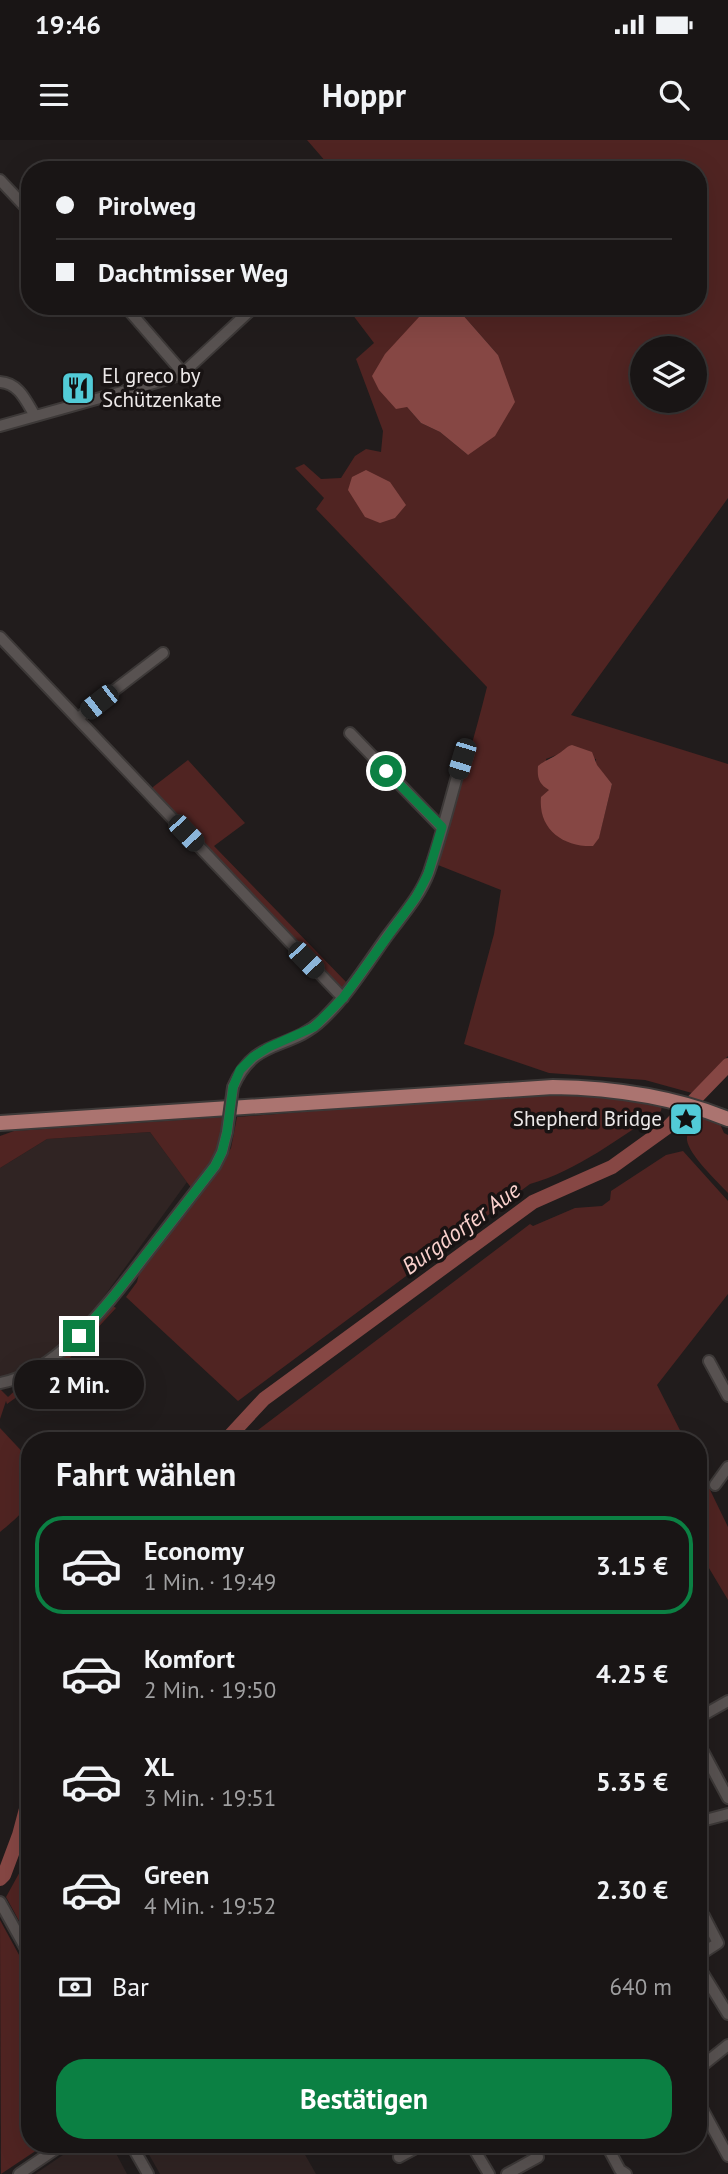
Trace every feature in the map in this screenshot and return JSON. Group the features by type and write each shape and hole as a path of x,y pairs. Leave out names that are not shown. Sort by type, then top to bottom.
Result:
{"main road":[{"path":"0,1123 509,1088 590,1088 633,1092 673,1100 722,1117"}],"street":[{"path":"0,180 21,202"},
{"path":"133,315 184,373"},
{"path":"0,426 184,373 245,315"},
{"path":"0,382 9,383 21,391 35,416"},
{"path":"0,637 343,998"},
{"path":"78,718 163,653"},
{"path":"350,733 442,827"},
{"path":"0,1382 27,1375 79,1336 113,1297 215,1166 222,1152 233,1087 240,1070 253,1057 314,1027 343,998 416,897 428,874 462,759"},
{"path":"709,1361 728,1396"},
{"path":"715,1485 728,1468"},
{"path":"707,1713 728,1701"},
{"path":"707,1759 728,1798"},
{"path":"707,1820 728,1814"},
{"path":"0,1902 21,1940"},
{"path":"707,1922 718,1943 707,1950"},
{"path":"707,1987 728,2014"},
{"path":"707,2062 728,2045"},
{"path":"707,2118 728,2156"},
{"path":"19,2174 50,2153"},
{"path":"136,2153 148,2174"},
{"path":"400,2157 407,2153"},
{"path":"476,2153 489,2174"},
{"path":"611,2153 620,2170 626,2174"},
{"path":"507,2174 538,2157"}],"shaded area":[{"path":"307,140 728,140 728,498 571,715 728,764 728,1056 692,1093 645,1080 549,1073 464,1044 494,934 501,890 438,865 487,687 316,509 324,498 295,468 304,464 321,479 341,478 355,456 366,449 381,452 383,431 356,359 374,343 353,315 425,315 419,317 407,407 421,423 440,432 468,455 498,355 463,315 707,315 707,161 325,161","holes":["559,754 596,759 596,765 612,784 599,837 550,790 546,759"]},
{"path":"463,315 498,355 515,402 495,436 468,455 440,432 421,423 407,407 396,409 379,390 372,376 385,354 419,317"},
{"path":"366,470 390,482 406,505 395,518 380,523 365,517 348,490 352,477"},
{"path":"572,745 592,752 597,765 612,784 599,838 593,846 572,843 555,834 548,827 541,808 541,797 549,790 539,780 538,766"},
{"path":"188,760 245,823 214,846 349,985 343,989 335,987 153,793 153,787"},
{"path":"547,1093 590,1094 662,1105 661,1111 598,1152 565,1171 530,1184 238,1401 126,1297 137,1282 141,1266 220,1166 231,1148 237,1117"},
{"path":"225,1117 216,1154 192,1189 150,1132 47,1139 0,1168 0,1136 14,1131"},
{"path":"701,1117 720,1124 728,1135 728,1193 704,1168 689,1146 688,1133"},
{"path":"150,1132 187,1182 79,1331 27,1371 11,1377 0,1377 0,1168 47,1139"},
{"path":"683,1151 728,1201 728,1294 657,1385 681,1432 256,1432 530,1224 533,1226 575,1208 602,1206 610,1200 611,1191 666,1155"},
{"path":"110,1304 116,1308 67,1361 7,1404 6,1401 0,1419 0,1389 8,1397"},
{"path":"0,1428 21,1450 21,1513 0,1532"},
{"path":"707,1484 728,1527 728,1600 707,1565"},
{"path":"21,1870 21,1924 6,1897"},
{"path":"0,1920 21,1958 21,2153 32,2153 1,2174"},
{"path":"66,2153 116,2153 127,2174 35,2174"},
{"path":"148,2153 304,2153 316,2174 160,2174"}],"waterway":[{"name":"Burgdorfer Aue","path":"233,1432 264,1399 533,1202 612,1167 669,1126 728,1065"},
{"name":"Burgdorfer Aue","path":"0,1879 4,1875 21,1828"}],"place":[{"name":"El greco by Schützenkate","path":"78,388"},
{"name":"Shepherd Bridge","path":"686,1119"}],"route":[{"path":"79,1336 113,1297 215,1166 222,1152 233,1087 240,1070 253,1057 269,1047 294,1038 314,1027 325,1017 343,998 416,897 428,874 442,827 386,771"}]}
